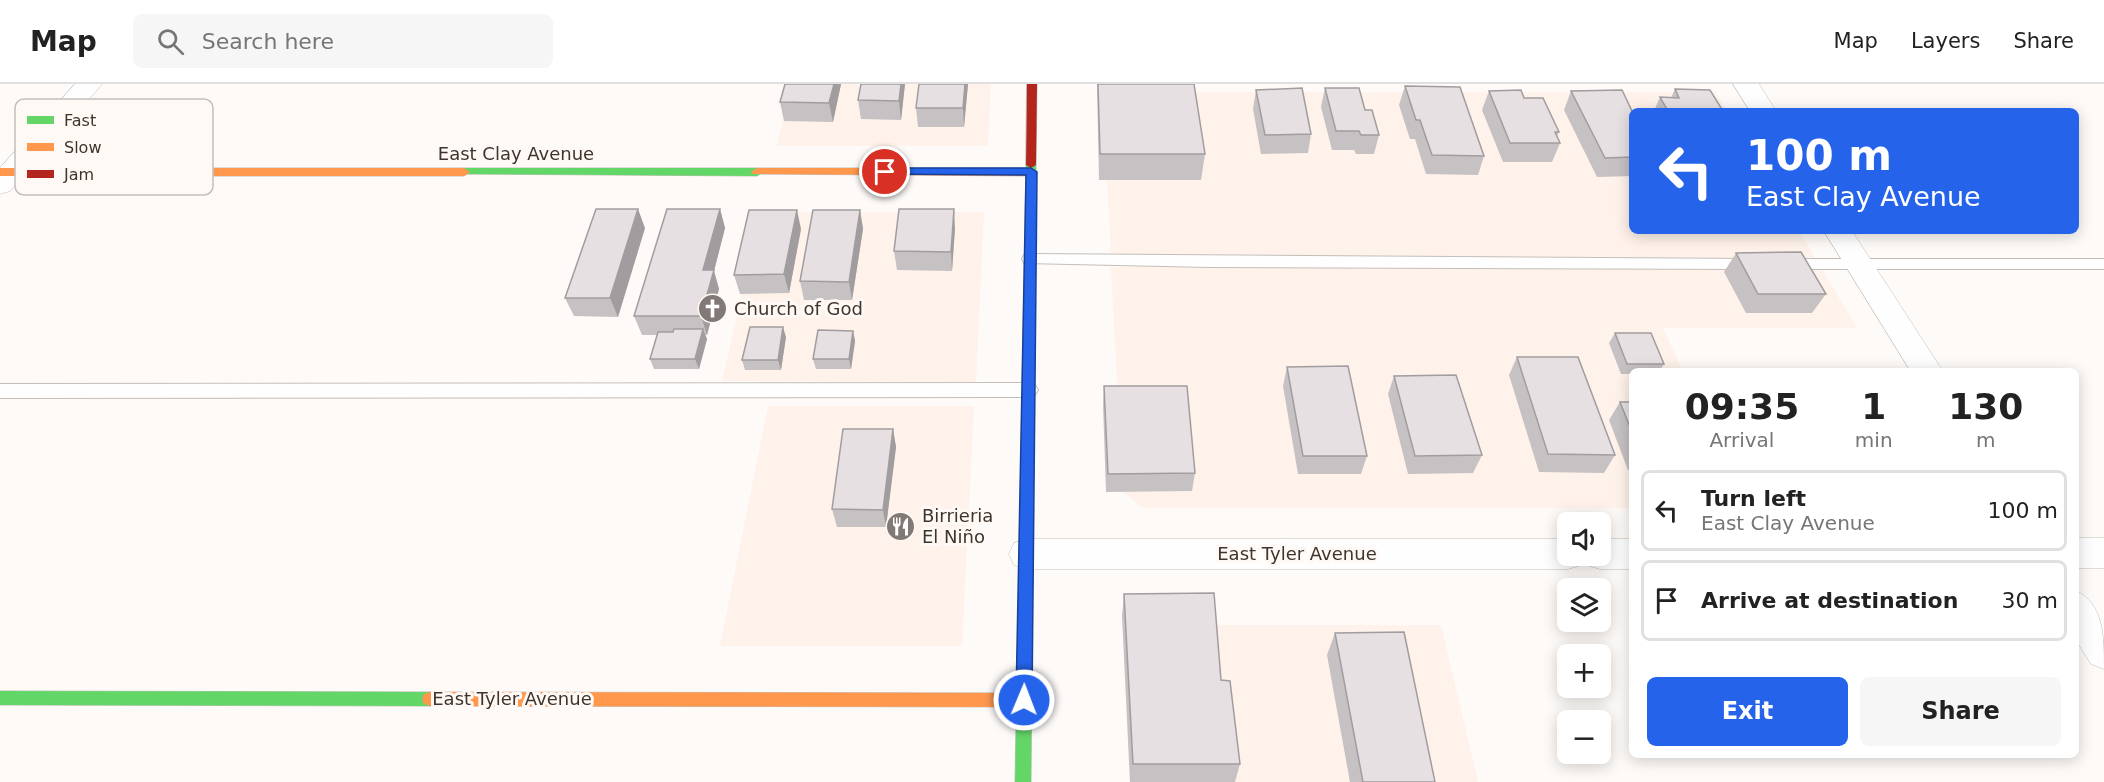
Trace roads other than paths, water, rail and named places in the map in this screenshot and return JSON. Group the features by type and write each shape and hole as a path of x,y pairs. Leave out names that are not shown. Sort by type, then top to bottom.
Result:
{"street":[{"path":"75,99 89,84"},
{"path":"1023,782 1032,84"},
{"path":"1746,84 1761,108"},
{"path":"4,176 15,164"},
{"name":"East Clay Avenue","path":"213,175 1031,172"},
{"path":"1840,234 1925,368"},
{"path":"2079,553 2104,553"},
{"name":"East Tyler Avenue","path":"1026,554 1557,554"},
{"path":"1611,554 1629,554"},
{"path":"2079,612 2104,652"},
{"name":"East Tyler Avenue","path":"0,698 1024,700"}],"lane":[{"path":"1030,259 1210,262 2104,264"},
{"path":"0,391 1029,390"}],"place":[{"name":"Church of God","path":"713,309"},
{"name":"Birrieria El Niño","path":"901,526"}]}
